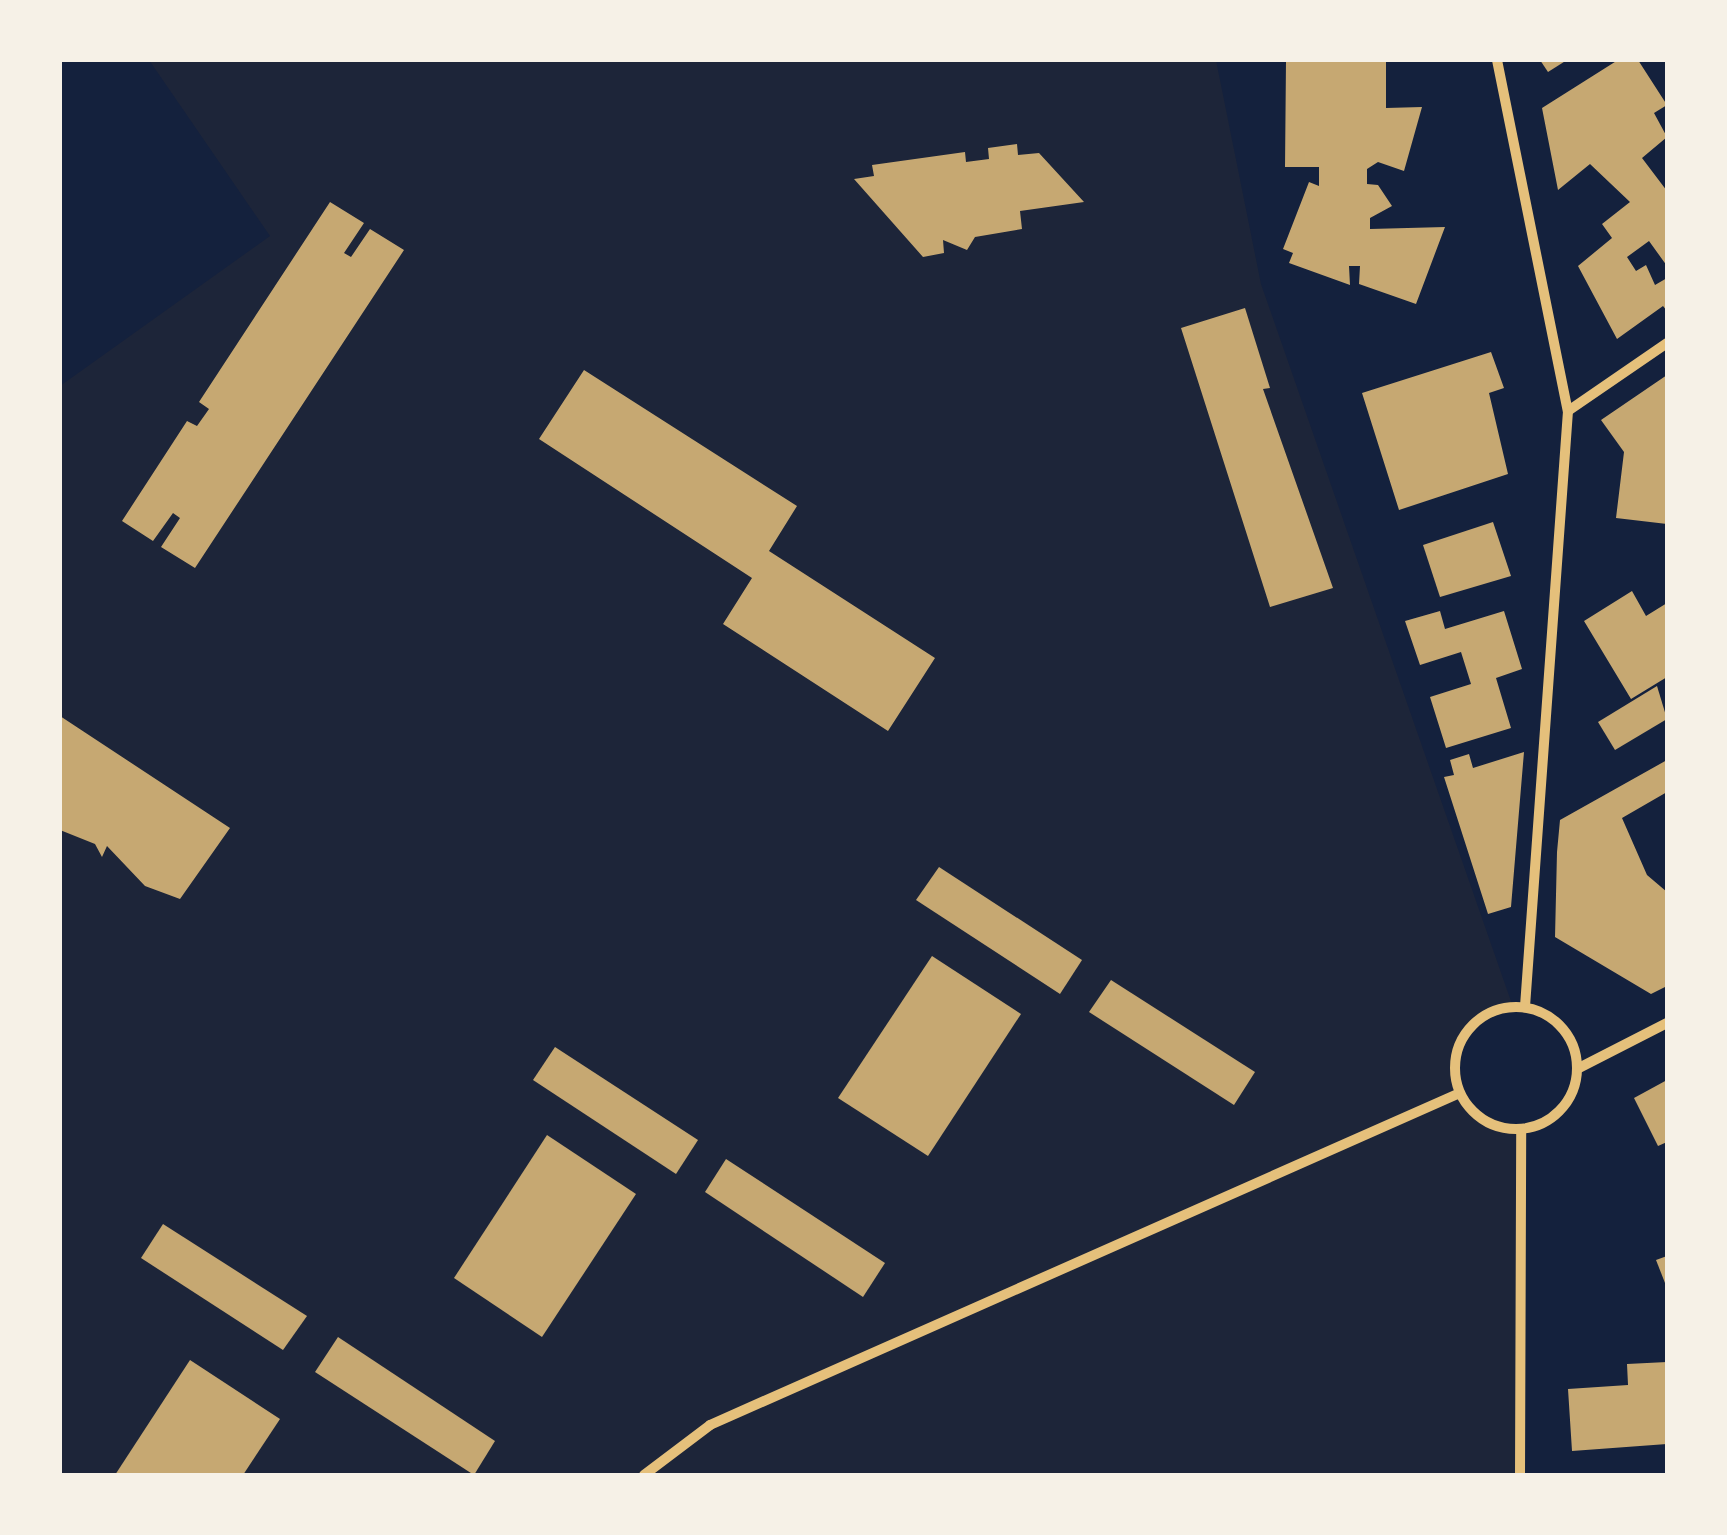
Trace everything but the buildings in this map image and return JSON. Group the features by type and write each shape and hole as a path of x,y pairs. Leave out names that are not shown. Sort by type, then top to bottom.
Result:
{"street":[{"path":"1497,60 1568,410 1561,577 1527,876 1525,1008"},
{"path":"1568,410 1667,344"},
{"path":"1577,1069 1568,1036 1525,1008 1493,1012 1469,1030 1456,1054 1460,1092 1485,1120 1521,1128 1554,1116 1577,1069 1667,1023"},
{"path":"644,1475 710,1425 1460,1092"},
{"path":"1520,1475 1521,1128"}],"shaded area":[{"path":"149,60 1216,60 1261,284 1513,1007 1469,1029 1455,1067 1470,1109 1521,1129 1520,1475 60,1475 60,386 270,236"}]}
